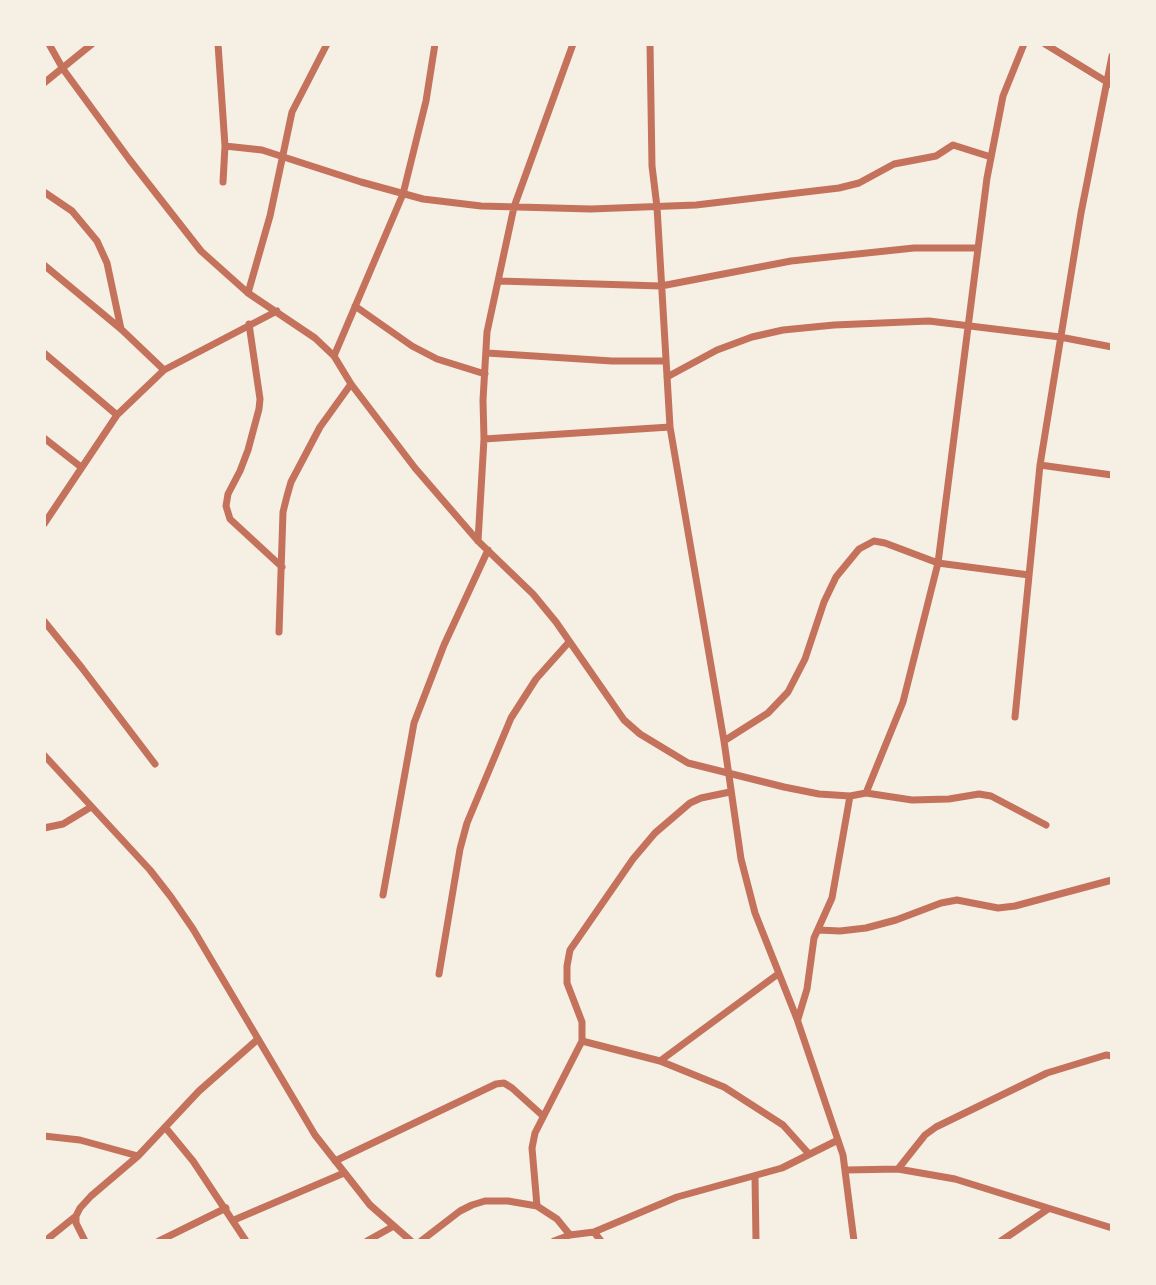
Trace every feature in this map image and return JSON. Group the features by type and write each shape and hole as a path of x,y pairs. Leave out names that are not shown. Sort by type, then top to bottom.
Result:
{"street":[{"path":"49,44 63,69 128,159 201,251 248,293 315,338 334,356 351,384 415,468 478,541 533,594 624,720 640,734 688,764 784,788 850,796 866,793 912,800 936,800 979,794 991,796 1046,824"},
{"path":"44,83 92,44"},
{"path":"218,44 225,146 223,181"},
{"path":"248,293 284,157 292,112 327,44"},
{"path":"334,356 403,194 426,101 435,44"},
{"path":"478,541 487,332 514,207 573,44"},
{"path":"650,44 652,166 657,207 670,427 724,741 745,882 797,1020 838,1140 846,1170 854,1241"},
{"path":"866,793 903,702 938,562 990,157 1007,82 1024,44"},
{"path":"1045,44 1109,83"},
{"path":"1015,717 1040,465 1060,337 1112,56"},
{"path":"225,146 245,146 403,194 455,203 591,209 738,201 848,186 870,178 894,164 936,156 953,145 990,157"},
{"path":"44,191 72,211 97,241 107,263 121,329"},
{"path":"499,281 661,286 791,261 914,248 978,248"},
{"path":"44,265 121,329 164,370"},
{"path":"355,306 412,346 437,359 485,374"},
{"path":"44,524 117,415 164,370 277,311"},
{"path":"667,377 717,350 763,333 814,327 929,321 1060,337 1112,347"},
{"path":"249,324 260,398 259,410 248,450 228,494 226,506 230,519 282,567"},
{"path":"44,353 117,415"},
{"path":"487,353 612,361 666,361"},
{"path":"279,632 283,512 291,482 320,427 351,384"},
{"path":"484,439 670,427"},
{"path":"44,438 81,467"},
{"path":"1040,465 1112,475"},
{"path":"724,741 768,713 788,692 805,659 824,602 836,578 859,549 874,541 885,542 938,562 1029,575"},
{"path":"383,895 414,723 450,633 488,550"},
{"path":"44,621 155,764"},
{"path":"439,974 460,849 467,823 511,718 536,679 569,642"},
{"path":"44,755 150,870 171,897 193,929 315,1135 370,1205 411,1241"},
{"path":"537,1206 533,1147 535,1133 582,1041 582,1022 567,983 566,966 570,950 633,859 655,833 690,803 701,797 730,792"},
{"path":"797,1020 807,989 811,954 831,898 850,796"},
{"path":"44,828 64,824 91,807"},
{"path":"818,930 866,928 957,900 998,908 1015,906 1112,880"},
{"path":"660,1061 778,974"},
{"path":"45,1241 76,1216 91,1196 138,1156 199,1091 258,1039"},
{"path":"582,1041 660,1061 732,1092 783,1125 809,1154"},
{"path":"898,1169 920,1141 936,1127 1047,1073 1098,1057 1112,1056"},
{"path":"335,1161 496,1084 504,1083 512,1088 542,1116"},
{"path":"165,1127 193,1161 246,1241"},
{"path":"44,1136 80,1140 138,1156"},
{"path":"555,1241 570,1235 594,1232 677,1198 782,1168 838,1140"},
{"path":"846,1170 898,1169 976,1184 1112,1228"},
{"path":"234,1220 344,1173"},
{"path":"755,1176 756,1241"},
{"path":"421,1241 472,1205 485,1201 508,1200 537,1206 557,1219 570,1235"},
{"path":"159,1241 226,1208"},
{"path":"1001,1241 1048,1209"},
{"path":"76,1216 76,1223 85,1241"},
{"path":"366,1241 392,1227"},
{"path":"594,1232 601,1241"}]}
